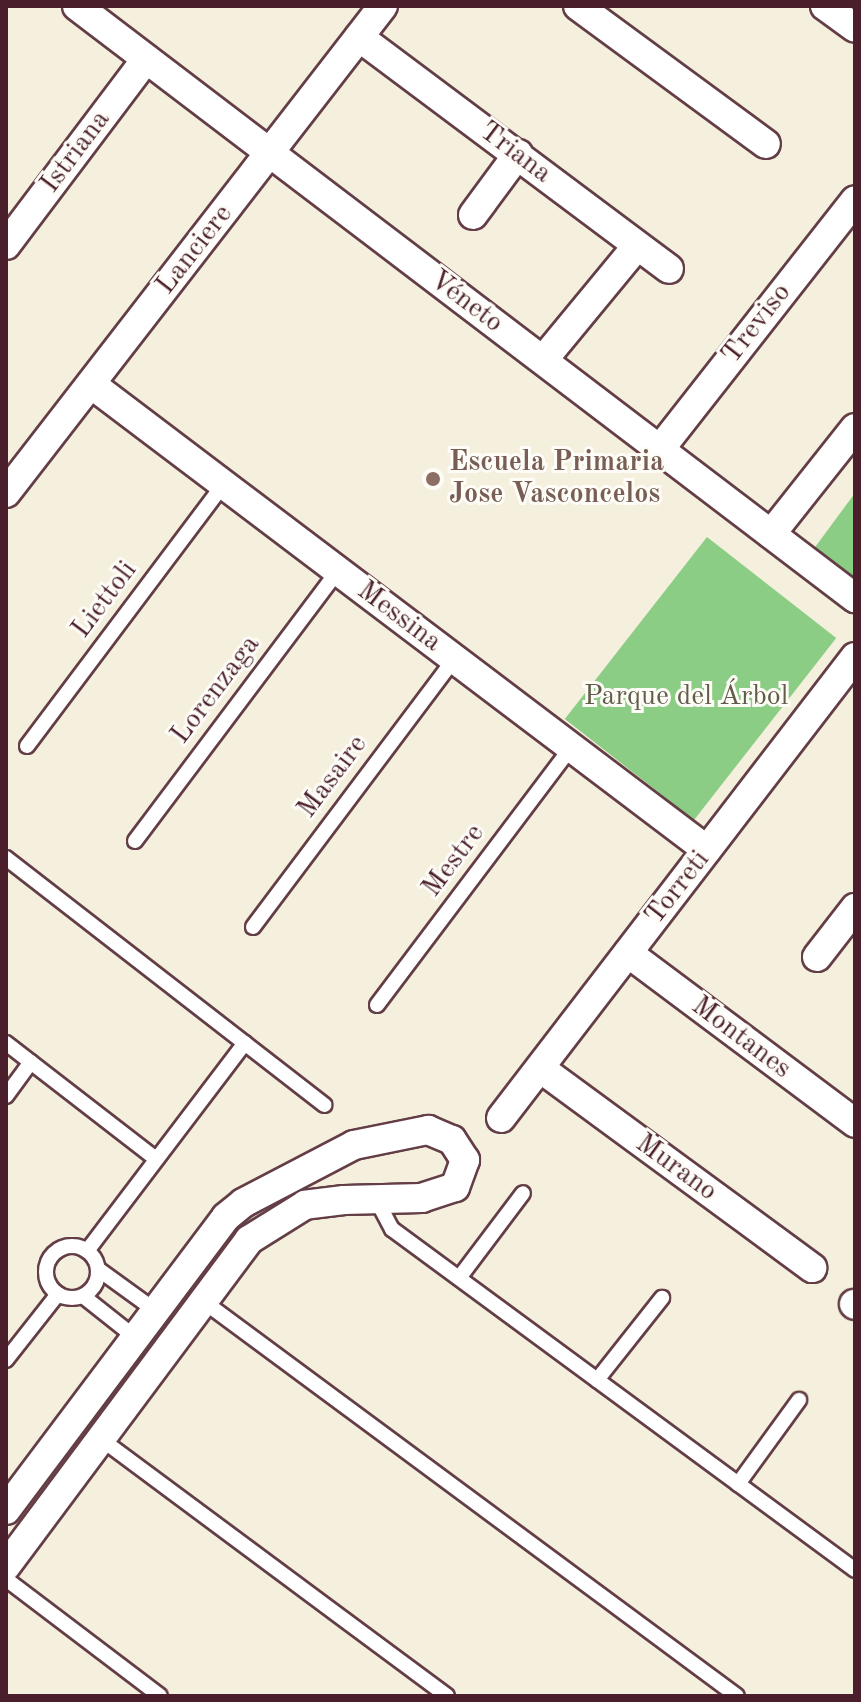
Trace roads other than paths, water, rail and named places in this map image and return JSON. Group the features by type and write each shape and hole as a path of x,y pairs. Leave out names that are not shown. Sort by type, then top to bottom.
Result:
{"street":[{"name":"Véneto","path":"77,6 855,598"},
{"name":"Lanciere","path":"7,489 383,6"},
{"path":"578,6 766,144"},
{"path":"825,6 855,28"},
{"name":"Triana","path":"359,37 669,269"},
{"name":"Istriana","path":"6,245 146,59"},
{"path":"473,215 518,154"},
{"name":"Treviso","path":"660,449 855,200"},
{"path":"543,360 637,246"},
{"name":"Messina","path":"91,384 707,850"},
{"path":"771,534 855,428"},
{"name":"Torreti","path":"501,1118 855,657"},
{"path":"817,957 855,908"},
{"name":"Montanes","path":"628,953 855,1123"},
{"name":"Murano","path":"540,1068 812,1268"},
{"path":"6,1510 226,1217 243,1203 354,1145 428,1130 452,1140 465,1160 455,1187 422,1198 305,1205 249,1240 6,1566"}],"lane":[{"name":"Liettoli","path":"27,746 224,484"},
{"name":"Lorenzaga","path":"135,841 338,571"},
{"name":"Masaire","path":"253,927 454,659"},
{"name":"Mestre","path":"377,1005 571,748"},
{"path":"6,858 325,1105"},
{"path":"6,1043 156,1159"},
{"path":"87,1251 245,1043"},
{"path":"6,1096 31,1062"},
{"path":"459,1278 523,1193"},
{"path":"376,1199 392,1229 855,1570"},
{"path":"87,1251 64,1248 51,1257 47,1273 58,1294 74,1298 83,1296 97,1280 98,1269"},
{"path":"87,1251 98,1269 156,1311"},
{"path":"6,1360 58,1294"},
{"path":"83,1296 136,1338"},
{"path":"597,1380 662,1298"},
{"path":"203,1301 737,1696"},
{"path":"738,1484 799,1400"},
{"path":"101,1439 447,1696"},
{"path":"6,1579 160,1696"}],"place":[{"name":"Escuela Primaria Jose Vasconcelos","path":"433,479"}],"park label":[{"name":"Parque del Árbol","path":"686,697"}]}
